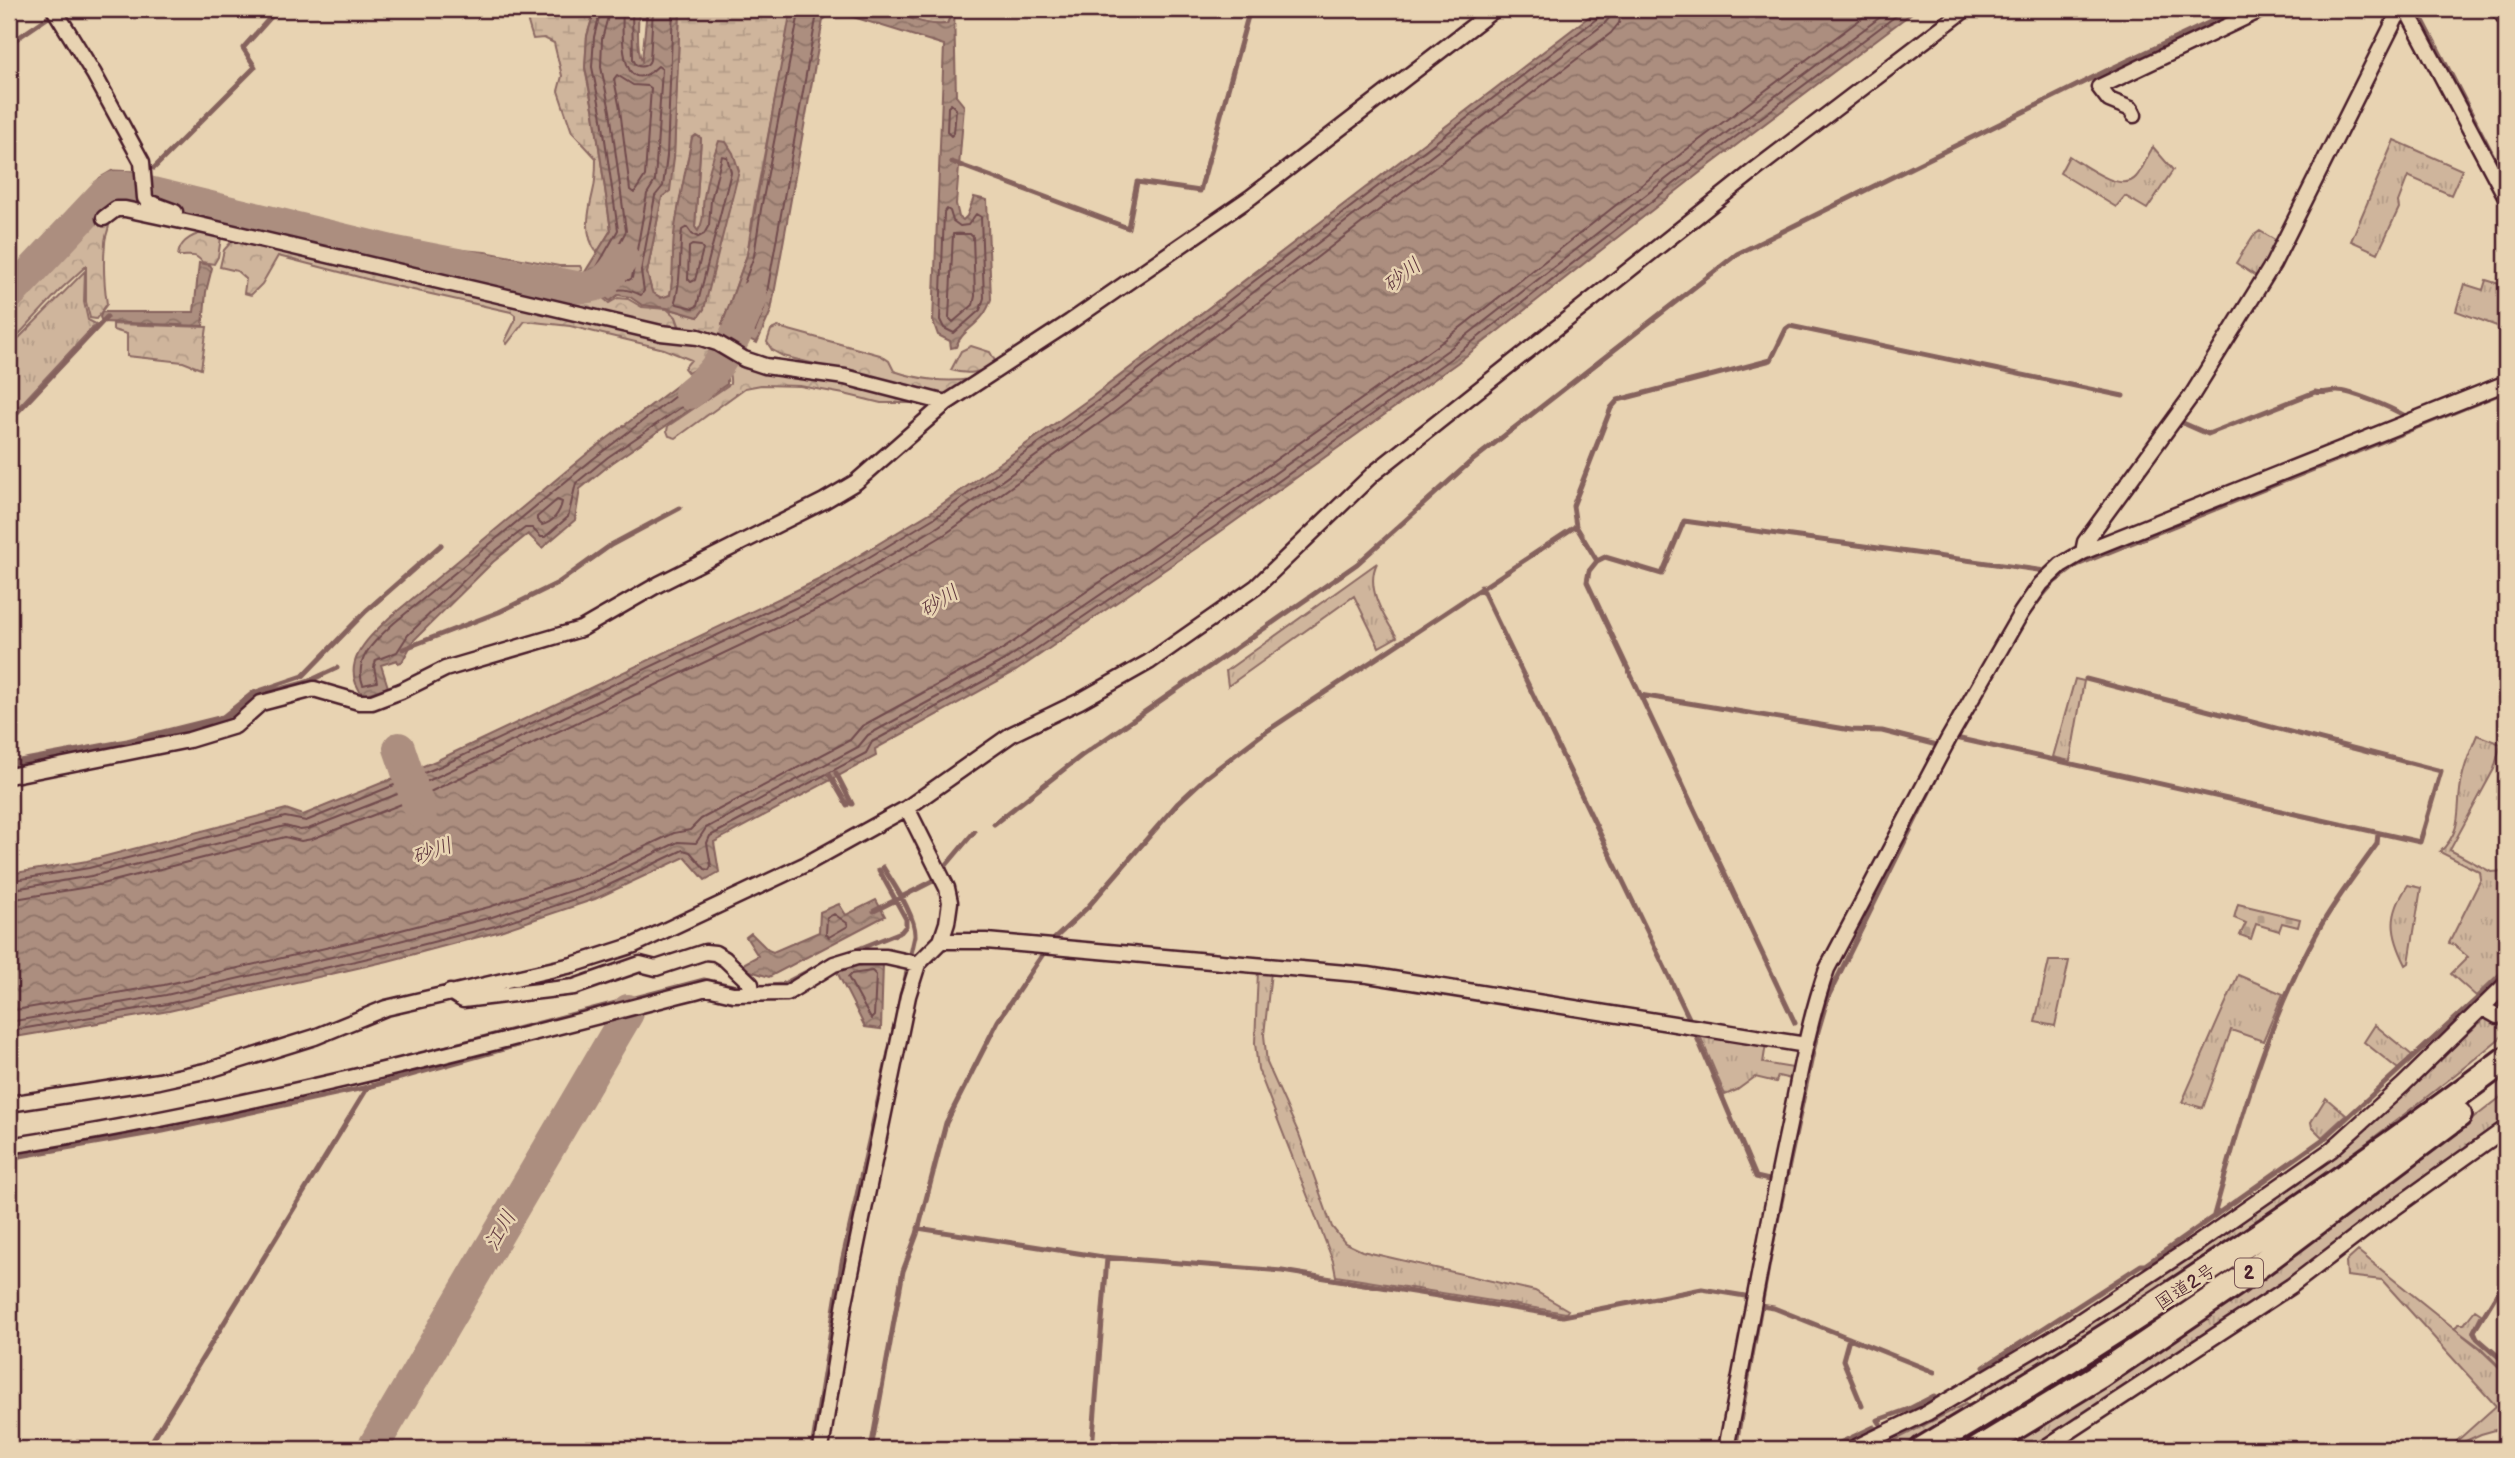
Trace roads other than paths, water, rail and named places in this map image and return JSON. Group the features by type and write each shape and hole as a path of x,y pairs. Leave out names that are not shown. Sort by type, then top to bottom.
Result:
{"highway":[{"path":"2435,1112 2506,1045"},
{"name":"国道2号","path":"1923,1449 2080,1356 2207,1272 2506,1059"},
{"name":"国道2号","path":"1979,1449 2099,1376 2237,1282 2506,1079"}],"street":[{"path":"9,776 189,740 235,726 261,703 314,689 359,702 372,702 445,669 580,629 659,584 824,501 856,482 946,403 1070,322 1251,197 1495,9"},
{"path":"9,1104 159,1081 209,1070 315,1037 386,1008 572,965 634,944 806,864 907,808 1012,734 1080,701 1149,662 1256,587 1374,473 1756,169 1966,9"},
{"path":"2134,115 2131,110 2109,100 2099,87 2263,9"},
{"path":"2084,552 2085,542 2192,395 2273,264 2396,18 2405,9 2506,197"},
{"path":"2501,9 2506,15"},
{"path":"56,12 94,74 142,162 145,198 148,202 200,225"},
{"path":"104,218 116,209 125,209 200,225 661,333 698,337 765,366 845,377 946,403"},
{"path":"1726,1449 1768,1221 1817,996 1827,969 1950,738 2021,613 2041,584 2061,565 2084,552 2506,383"},
{"path":"821,1449 852,1264 908,996 912,963 940,940 947,923 950,902 947,888 907,808"},
{"path":"940,940 1049,946 1368,975 1806,1045"},
{"path":"450,992 463,1000 575,987 640,964 656,968 705,952 715,953 725,959 751,984 752,993"},
{"path":"9,1146 120,1128 365,1075 707,988 733,994 787,993 834,964 857,957 886,957 912,963"},
{"path":"1852,1449 1927,1413 2094,1312 2331,1150 2506,985"},
{"path":"2483,1008 2497,1016"},
{"path":"2043,1449 2291,1286 2506,1128"},
{"path":"1969,1388 1977,1407"}],"water":[{"path":"595,9 639,9 638,43 642,61 647,9 680,9 674,157 670,191 662,197 647,273 652,292 661,298 670,295 673,243 692,138 696,135 701,138 695,227 698,231 708,176 719,141 726,142 733,153 739,171 704,309 698,317 667,308 642,305 630,297 618,295 610,301 598,292 585,272 611,230 585,67 587,36"},
{"path":"791,9 892,9 918,21 947,24 950,17 948,9 954,9 956,96 964,106 956,204 959,217 963,220 974,197 987,200 991,299 983,315 956,347 951,348 950,341 938,335 933,321 944,45 834,11 823,20 771,311 757,343 743,336 741,339 722,325 747,255"},
{"name":"砂川","path":"1599,9 1917,9 1702,171 1457,363 1217,534 1016,671 875,749 876,756 714,842 719,872 705,880 685,857 595,899 497,932 388,961 169,1011 9,1038 9,874 87,861 286,809 303,815 438,760 820,579 931,512 1092,397"},
{"path":"199,263 212,268 206,292 203,326 102,322 102,312 194,312"},
{"path":"716,360 725,370 727,384 612,463 580,489 575,520 542,548 528,534 493,562 414,640 402,662 398,663 397,660 381,665 388,687 363,695 356,684 355,663 365,643 389,618 588,453 692,374"},
{"path":"876,900 885,916 769,977 744,969 745,963 758,956 746,937 751,933 773,952 819,932 820,912 839,904 846,915"},
{"path":"883,964 881,1029 865,1027 837,972 861,965"}],"waterway":[{"path":"154,168 255,67 243,48 278,9"},
{"path":"952,162 1128,228 1137,182 1200,191 1250,9"},
{"path":"994,824 1081,756 1357,564 1468,464 1737,254 2106,71 2238,9"},
{"path":"2417,9 2506,181"},
{"path":"9,44 56,12"},
{"path":"9,277 101,179 113,172 137,173"},
{"path":"9,295 104,194 115,187 128,187 396,252 576,287 592,286 604,281 623,258"},
{"path":"690,393 721,361 735,337 752,297"},
{"path":"9,421 107,317"},
{"path":"871,1449 903,1271 917,1234 946,1123 998,1021 1051,942 1087,908 1178,803 1205,778 1261,735 1576,526 1573,506 1611,408 1618,400 1771,360 1790,326 2123,396"},
{"path":"2183,423 2208,434 2315,392 2337,391 2372,400 2405,416"},
{"path":"2034,605 2054,582 2077,565 2506,391"},
{"path":"403,649 499,612 558,583 611,545 680,508"},
{"path":"1597,561 1605,557 1662,574 1684,521 2045,571"},
{"path":"1576,526 1597,561 1589,571 1587,582 1795,1023"},
{"path":"9,763 127,741 223,717 253,693 303,676 366,611 441,545"},
{"path":"1481,587 1691,1022"},
{"path":"9,768 135,743 224,721 255,696 307,682 337,668"},
{"path":"1956,738 2420,842 2441,771 2086,679"},
{"path":"1640,695 1851,730 1882,731 1937,745"},
{"path":"399,748 421,813"},
{"path":"836,773 852,804"},
{"path":"829,774 847,805"},
{"path":"1735,1449 1773,1240 1816,1038 1828,997 1938,774"},
{"path":"874,911 933,881 974,832"},
{"path":"2214,1215 2246,1105 2270,1033 2285,998 2326,918 2377,844 2378,833"},
{"path":"812,1449 842,1262 915,936 908,910 883,867"},
{"path":"846,954 901,932 906,926 906,919 879,870"},
{"path":"769,986 782,985 818,966"},
{"path":"1984,1367 2141,1265 2145,1265 2326,1137 2506,972"},
{"path":"436,1050 704,980 737,987"},
{"name":"江川","path":"372,1449 628,1010"},
{"path":"1694,1030 1756,1177 1769,1180"},
{"path":"147,1449 368,1087 535,1040"},
{"path":"9,1158 163,1131 368,1087"},
{"path":"918,1228 1103,1257 1282,1271 1563,1316 1702,1289 1745,1296"},
{"path":"1092,1449 1107,1258"},
{"path":"2506,1279 2474,1331 2477,1338 2506,1363"},
{"path":"1761,1306 1774,1308 1934,1372"},
{"path":"1849,1338 1843,1360 1862,1406"},
{"path":"1880,1423 1878,1420 1909,1409 1934,1396"},
{"path":"1827,1449 1874,1427"}],"tunnel":[{"path":"2497,1016 2506,1022"}]}
